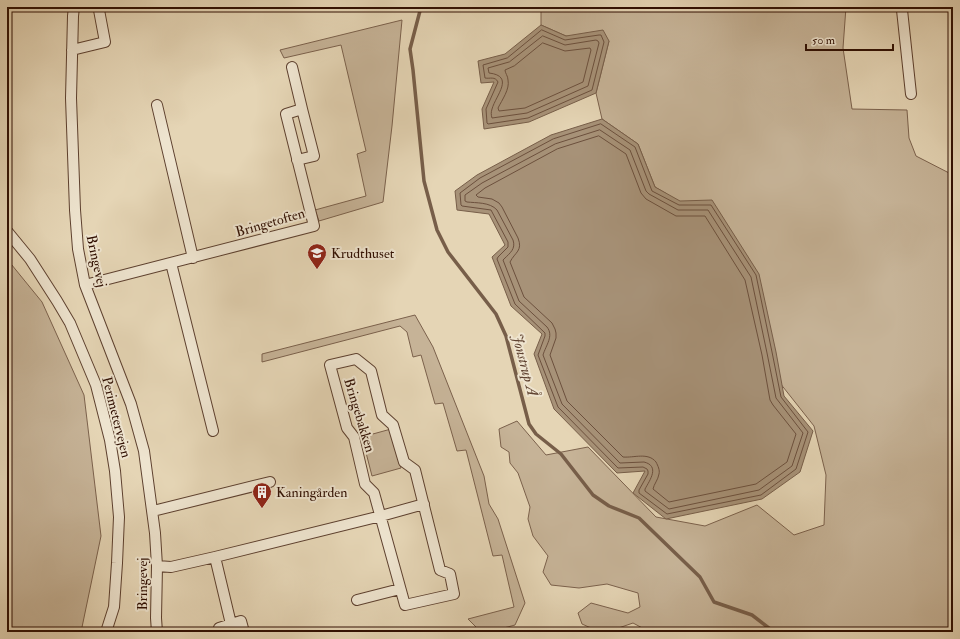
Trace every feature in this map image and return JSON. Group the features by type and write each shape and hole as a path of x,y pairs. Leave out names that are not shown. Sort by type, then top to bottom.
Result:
{"street":[{"name":"Bringevej","path":"74,7 71,93 75,210 78,249 86,285 131,404 144,452 155,533 157,566 157,632"},
{"path":"72,50 105,42 100,10 101,7"},
{"path":"903,7 902,10 911,94"},
{"path":"292,67 314,156 297,160"},
{"path":"157,105 193,258"},
{"name":"Bringetoften","path":"86,285 314,226 286,114 302,109"},
{"name":"Perimetervejen","path":"7,231 30,259 70,323 96,385 110,440 116,471 119,518 114,607 106,632"},
{"path":"171,263 213,431"},
{"name":"Bringebakken","path":"356,359 371,371 382,415 393,425 404,462 415,470 440,570 450,574 454,594 405,605 381,516 374,493 365,484 354,437 347,428 330,366 356,359"},
{"path":"152,511 270,482"},
{"path":"157,566 171,567 215,557 424,504"},
{"path":"215,557 231,624"},
{"path":"357,600 400,589"},
{"path":"220,632 219,628 241,621 244,632"}],"shaded area":[{"path":"551,7 846,7 843,48 852,109 907,110 909,138 916,156 953,175 953,632 651,632 633,623 607,632 600,632 582,624 578,613 591,603 628,613 640,607 638,593 607,584 579,588 551,585 543,572 548,556 533,536 528,519 530,507 518,473 510,463 509,452 501,447 499,429 517,421 546,455 588,447 656,517 705,526 757,505 794,535 824,525 826,475 814,426 772,373 667,194 655,187 638,144 602,119 596,93 609,41 566,36 541,25 541,11"},
{"path":"402,20 383,202 319,221 315,210 366,196 357,154 366,151 341,45 284,58 280,50"},
{"path":"7,259 42,302 84,395 101,536 81,632 7,632"},
{"path":"415,315 433,347 484,476 489,504 498,519 525,603 515,625 489,632 481,632 468,619 514,607 502,555 493,556 466,450 457,451 443,403 435,404 421,355 413,357 407,332 400,326 262,362 262,354"},
{"path":"391,429 401,468 372,476 362,437"}],"water":[{"path":"541,25 566,36 603,30 609,41 596,93 529,122 484,129 482,109 494,82 481,83 478,61 505,54"},
{"path":"602,119 638,144 655,187 680,201 712,200 759,274 784,396 813,431 800,472 762,499 666,519 633,493 645,471 617,473 554,409 534,354 542,334 511,306 492,257 505,245 489,214 457,210 455,191 477,175 551,135"}],"waterway":[{"name":"Jonstrup Å","path":"421,7 410,49 424,181 437,230 448,252 496,314 506,336 529,424 536,434 561,454 593,495 609,506 639,518 700,577 714,602 752,615 774,632"}],"place":[{"name":"Krudthuset","path":"317,270"},
{"name":"Kaningården","path":"262,509"}]}
